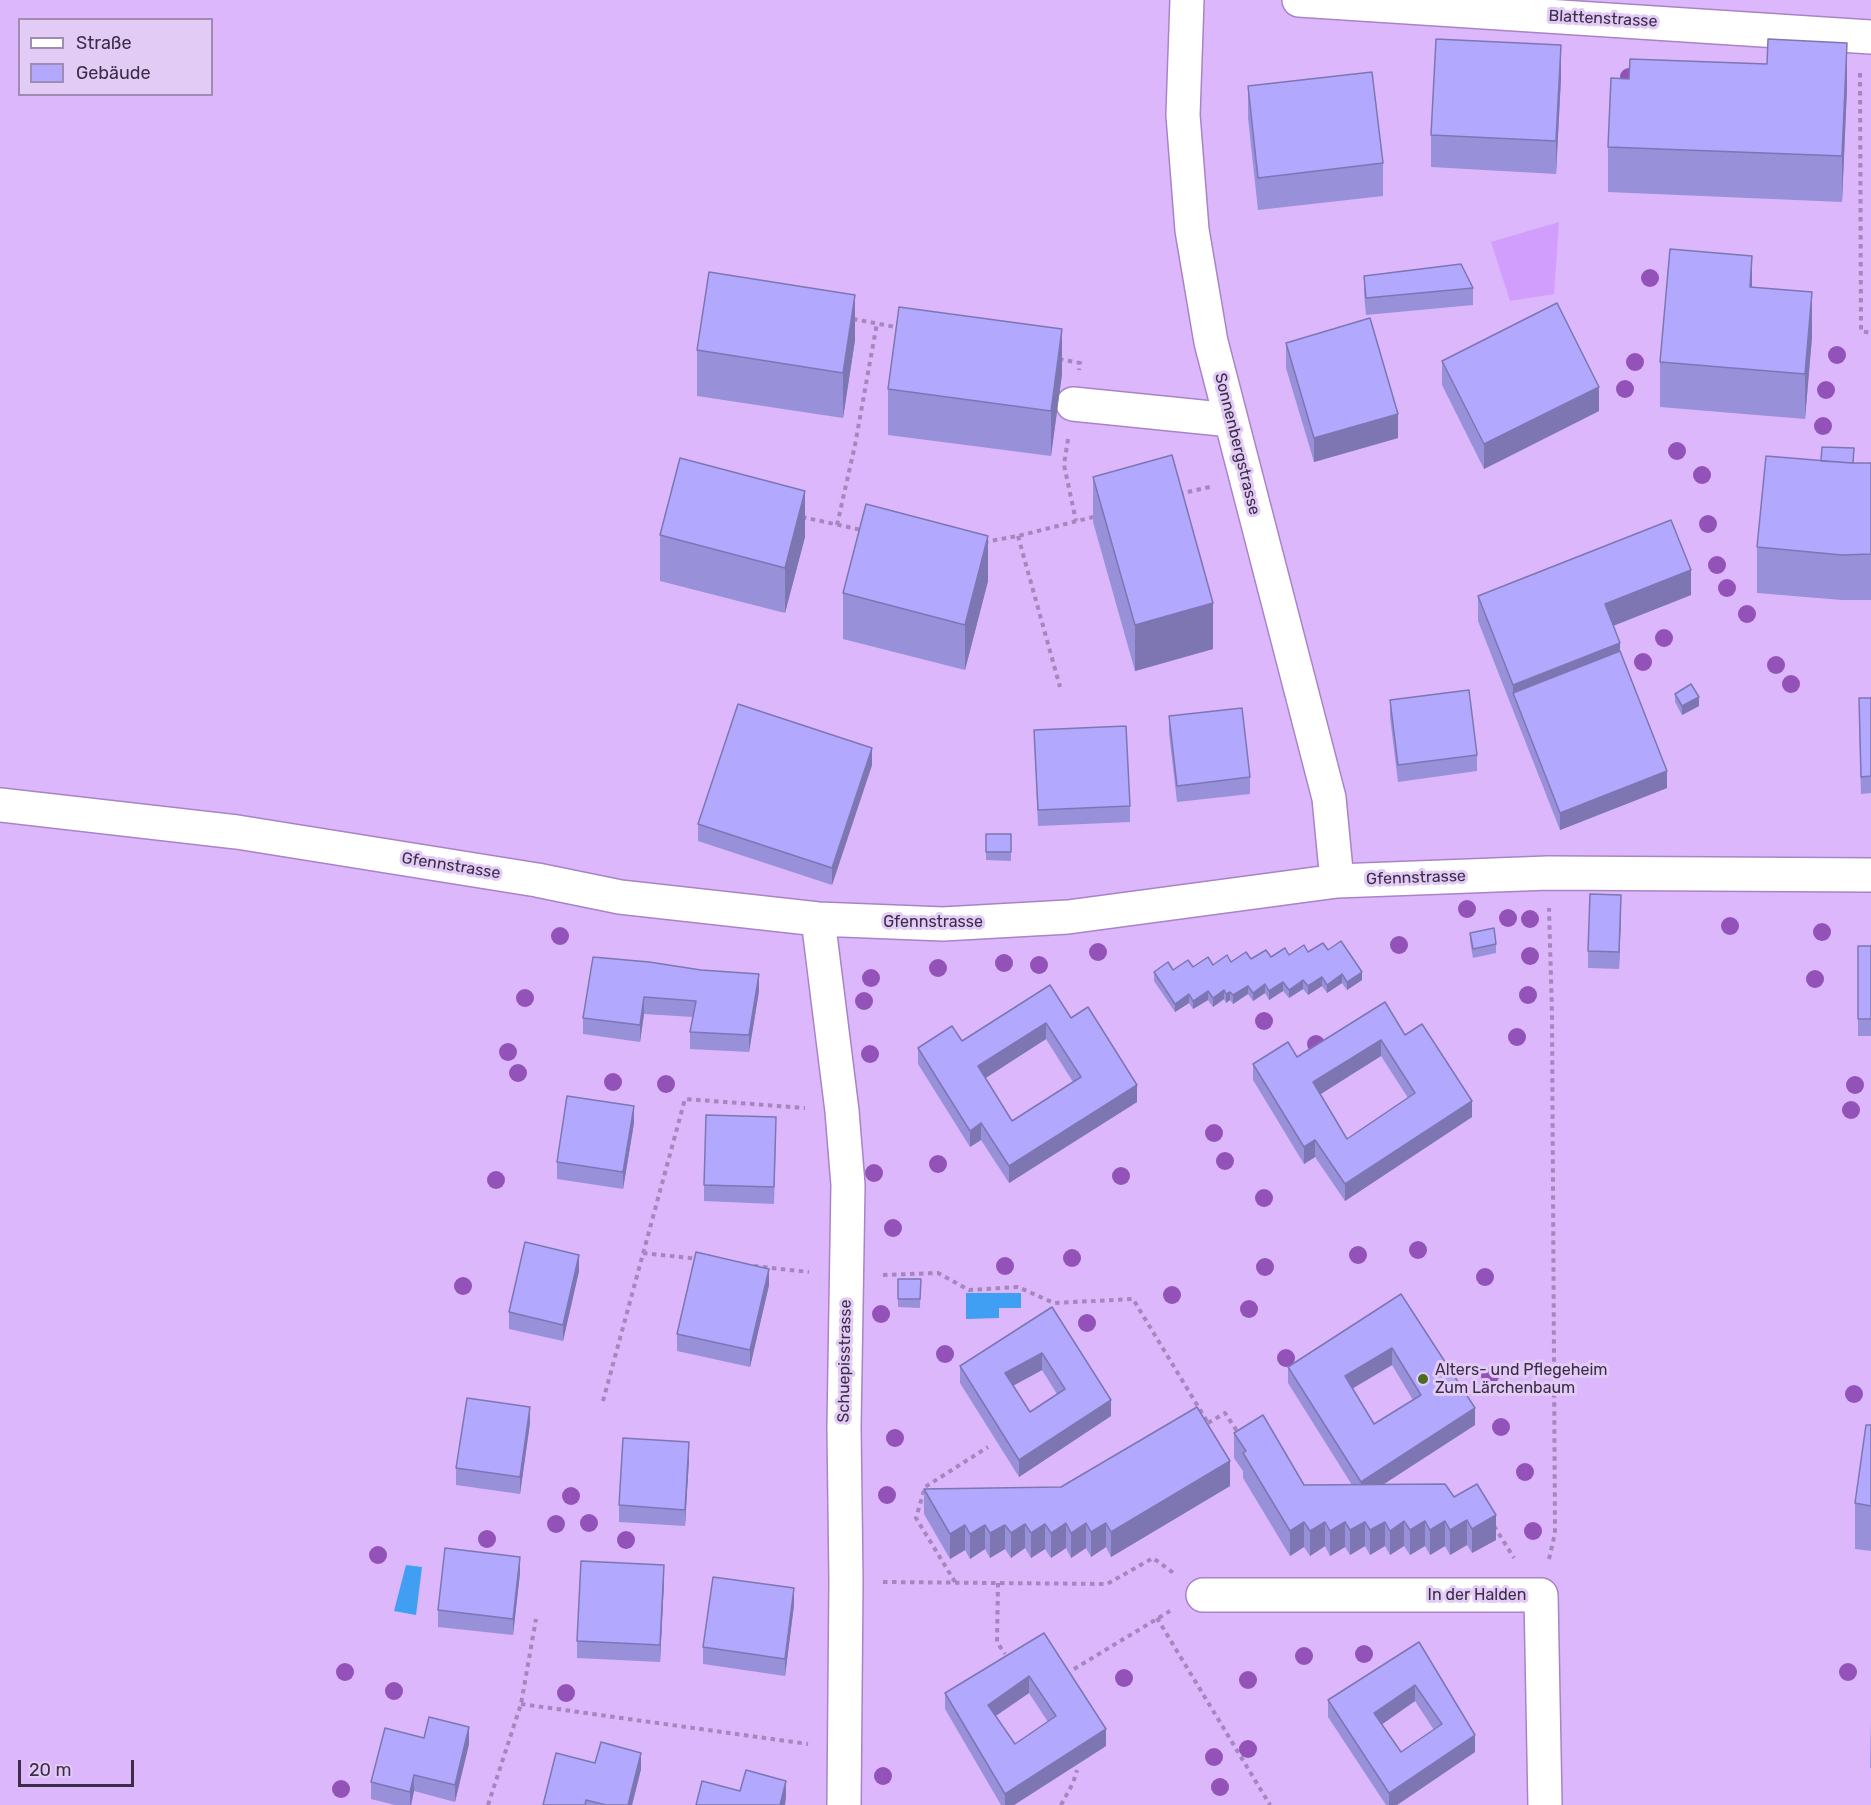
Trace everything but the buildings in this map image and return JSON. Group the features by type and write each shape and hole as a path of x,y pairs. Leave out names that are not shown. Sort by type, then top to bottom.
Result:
{"street":[{"name":"Sonnenbergstrasse","path":"1187,0 1183,115 1192,230 1211,342 1329,798 1337,881"},
{"name":"Blattenstrasse","path":"1299,0 1865,36"},
{"path":"1073,404 1231,420"},
{"name":"Gfennstrasse","path":"0,805 237,832 537,880 620,897 818,919 943,924 1068,917 1337,881 1548,873 1871,875"},
{"name":"Schuepisstrasse","path":"818,919 842,1111 848,1185 844,1426 846,1581 844,1805"},
{"name":"In der Halden","path":"1203,1595 1541,1595 1545,1805"}],"path":[{"path":"1865,36 1861,331 1871,333"},
{"path":"843,317 910,330"},
{"path":"837,525 855,445 877,323"},
{"path":"1058,358 1080,363 1064,465 1076,521"},
{"path":"1178,495 1246,478"},
{"path":"972,545 1018,536 1099,515"},
{"path":"794,516 871,532"},
{"path":"1018,536 1060,687"},
{"path":"1541,1595 1555,1533 1552,1013 1548,873"},
{"path":"603,1401 685,1099 842,1111"},
{"path":"643,1252 700,1259"},
{"path":"745,1264 847,1276 938,1273 969,1290 1018,1287 1054,1303 1133,1299 1208,1423"},
{"path":"1199,1430 1225,1413 1244,1439"},
{"path":"955,1582 916,1518 925,1486 988,1447"},
{"path":"1491,1523 1502,1539"},
{"path":"879,1582 1107,1584 1153,1558 1203,1595 1156,1618 1074,1669"},
{"path":"998,1583 997,1642 1005,1654"},
{"path":"1156,1618 1270,1805"},
{"path":"488,1805 521,1704 536,1619"},
{"path":"521,1704 845,1749"},
{"path":"1061,1805 1077,1770"}],"shaded area":[{"path":"1559,222 1554,294 1510,301 1491,242"}],"water":[{"path":"966,1293 1021,1293 1021,1308 999,1308 999,1318 966,1319"},
{"path":"406,1565 422,1567 416,1615 394,1611"}],"place":[{"name":"Alters- und Pflegeheim Zum Lärchenbaum","path":"1423,1379"}]}
